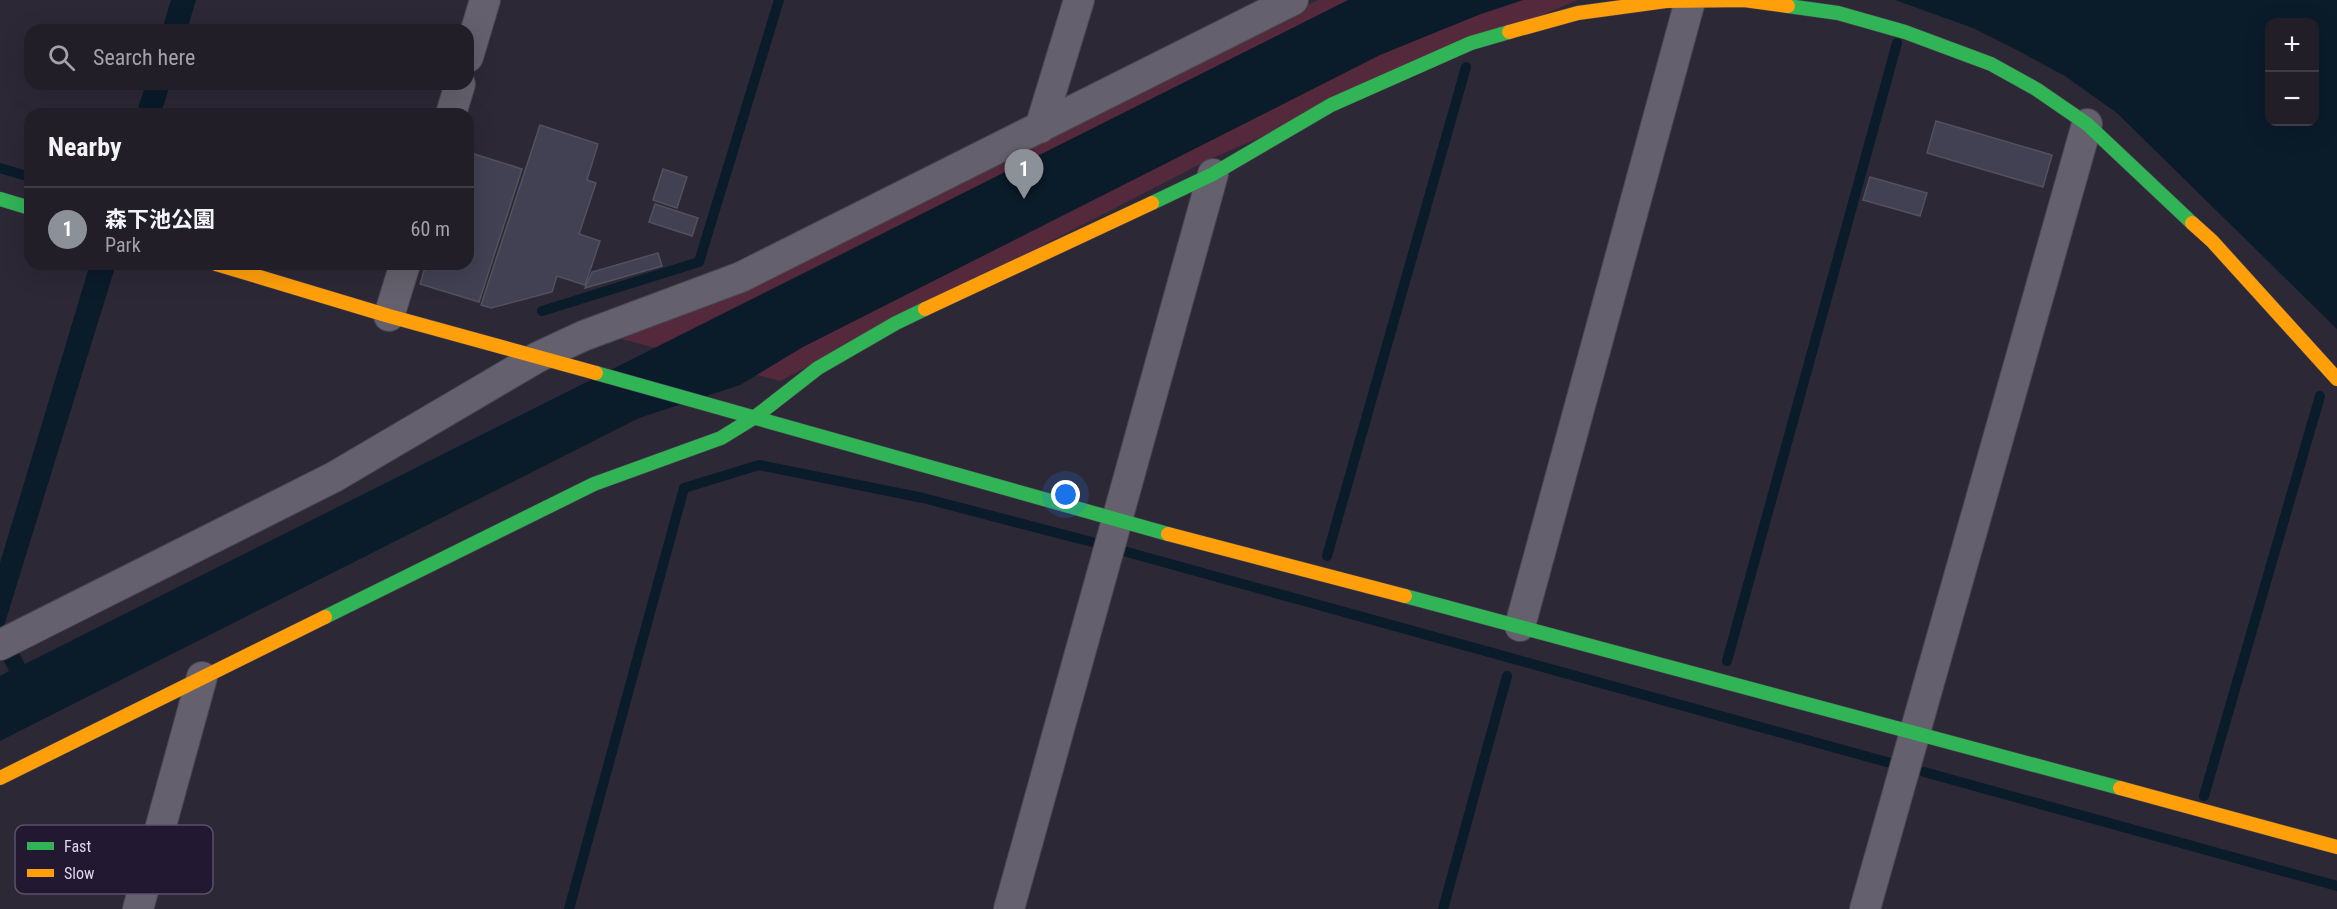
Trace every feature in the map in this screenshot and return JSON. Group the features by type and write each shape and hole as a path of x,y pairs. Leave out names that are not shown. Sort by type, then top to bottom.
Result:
{"street":[{"path":"474,37 485,0"},
{"path":"1040,128 1078,0"},
{"path":"10,640 334,477 548,360 583,336 741,277 1293,0"},
{"path":"0,778 594,484 721,438 749,415 818,368 896,323 1213,174 1331,105 1471,43 1578,13 1666,1 1744,0 1838,13 1905,32 1991,64 2037,89 2087,124 2212,241 2337,379"},
{"path":"1520,626 1690,1"},
{"path":"453,108 458,90"},
{"path":"1865,909 2087,124"},
{"path":"1009,909 1213,174"},
{"path":"0,199 24,206"},
{"path":"236,270 389,316 749,415 1116,520 1520,626 2337,847"},
{"path":"389,316 403,270"},
{"path":"161,825 202,677"},
{"path":"138,909 142,894"}],"shaded area":[{"path":"1318,0 1577,0 1210,159 780,381 618,338 980,173"}],"water":[{"path":"171,0 196,0 189,24 164,24"},
{"path":"1348,0 1523,0 1481,14 1380,55 803,347 740,385 639,418 0,741 0,676 9,671 0,654 0,563 88,270 114,270 4,626 25,664"},
{"path":"1895,0 2337,0 2337,329 2117,113 2065,76 1973,28"},
{"path":"144,90 168,90 163,108 138,108"}],"building":[{"path":"1936,121 2052,155 2043,187 1927,153"},
{"path":"540,125 598,144 587,180 596,183 579,234 600,241 585,285 557,276 552,292 491,308 481,305"},
{"path":"474,154 522,169 479,302 420,284 424,270 474,270"},
{"path":"663,169 687,177 677,208 653,200"},
{"path":"1870,177 1927,193 1920,216 1863,200"},
{"path":"655,204 698,218 692,236 649,222"},
{"path":"658,253 662,266 585,288 592,272"}],"waterway":[{"path":"542,311 699,262 779,0"},
{"path":"1727,661 1897,43"},
{"path":"1327,556 1466,67"},
{"path":"0,168 24,175"},
{"path":"2204,796 2320,396"},
{"path":"569,909 684,488 759,465 923,498 1092,542"},
{"path":"1127,552 1894,764"},
{"path":"1443,909 1507,676"},
{"path":"1924,772 2337,886"}],"traffic: fast":[{"path":"1788,6 1838,13 1905,32 1991,64 2036,89 2087,124 2192,223"},
{"path":"1152,203 1213,174 1331,105 1471,43 1509,32"},
{"path":"0,199 24,206"},
{"path":"325,617 594,484 721,438 755,417 818,368 925,309"},
{"path":"596,373 1168,534"},
{"path":"1405,596 2120,788"}],"traffic: slow":[{"path":"1509,32 1578,13 1666,1 1744,0 1788,6"},
{"path":"925,309 1152,203"},
{"path":"2192,223 2212,241 2337,379"},
{"path":"236,270 389,316 596,373"},
{"path":"1168,534 1405,596"},
{"path":"0,778 325,617"},
{"path":"2120,788 2337,847"}],"place":[{"name":"森下池公園","path":"1024,199"}]}
